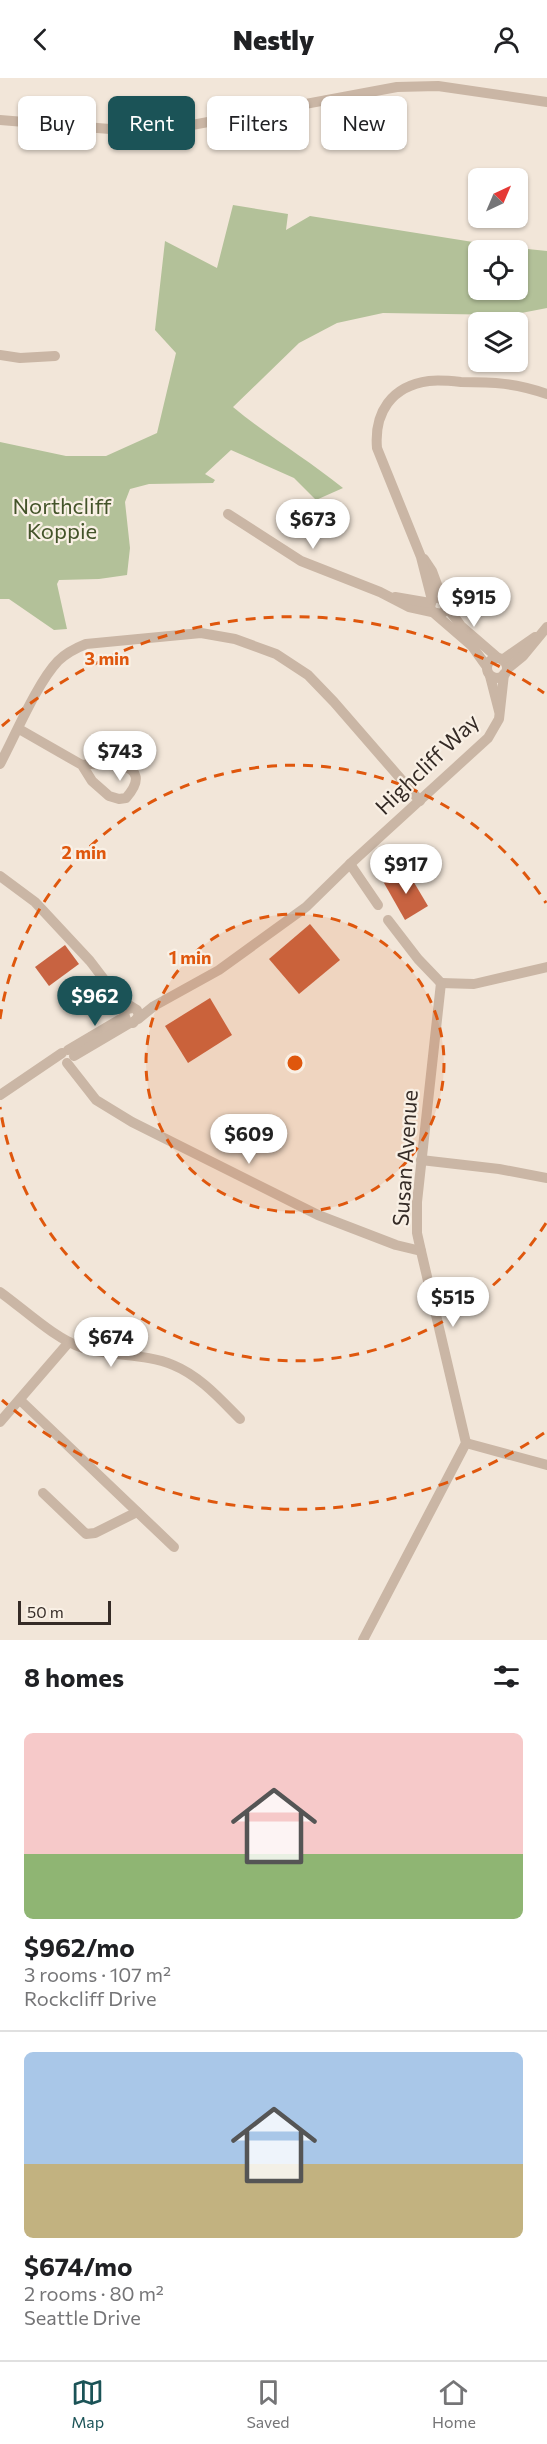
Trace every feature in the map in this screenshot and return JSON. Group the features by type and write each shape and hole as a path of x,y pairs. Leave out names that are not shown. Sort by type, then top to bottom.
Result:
{"street":[{"path":"0,120 134,131 165,130 398,87 424,85 547,102"},
{"path":"0,355 20,358 55,356"},
{"path":"503,665 500,678 489,671 472,646 436,605 432,571 421,557 376,448 375,432 384,406 410,387 429,381 508,382 547,394"},
{"path":"228,514 301,561 392,597 409,607 436,605 503,665"},
{"path":"489,671 489,662 503,665 523,656 547,627"},
{"path":"0,765 46,678 58,661 72,651 86,644 201,633 234,639 276,654 308,675 361,731 420,801"},
{"name":"Highcliff Way","path":"0,1095 44,1066 68,1057 130,1015 154,1006 219,970 306,907 488,738 500,714 503,665"},
{"name":"Highcliff Way","path":"489,671 500,714"},
{"path":"19,729 82,765 92,781 109,796 119,799 126,798 136,781 134,774 122,765 112,762 82,765"},
{"path":"350,864 378,905"},
{"path":"0,876 35,902 65,933 130,1015"},
{"path":"388,920 441,983 474,984 547,967"},
{"name":"Susan Avenue","path":"441,983 421,1160 417,1223 421,1251 466,1443"},
{"path":"68,1057 96,1100 109,1109 318,1215 396,1245 421,1251"},
{"path":"421,1160 499,1169 547,1178"},
{"path":"0,1292 69,1342 104,1353 171,1364 198,1379 240,1419"},
{"path":"0,1422 69,1342"},
{"path":"20,1400 174,1547"},
{"path":"363,1640 466,1443 547,1465"},
{"path":"43,1493 86,1534 95,1533 137,1512"}],"green space":[{"name":"Northcliff Koppie","path":"233,205 288,214 286,230 310,216 468,241 468,300 528,300 528,249 547,251 547,308 526,312 468,312 468,314 383,313 337,323 299,343 233,407 343,488 316,500 294,478 231,450 205,474 215,480 213,483 149,484 130,489 125,502 130,548 127,575 99,579 59,580 57,584 67,629 54,630 9,599 0,599 0,442 66,456 106,456 157,433 176,353 155,330 165,241 217,268"}],"building":[{"path":"406,869 428,906 405,920 384,883"},
{"path":"310,924 340,960 299,994 269,959"},
{"path":"65,945 79,964 49,986 35,967"},
{"path":"210,998 232,1035 188,1063 165,1026"}]}
